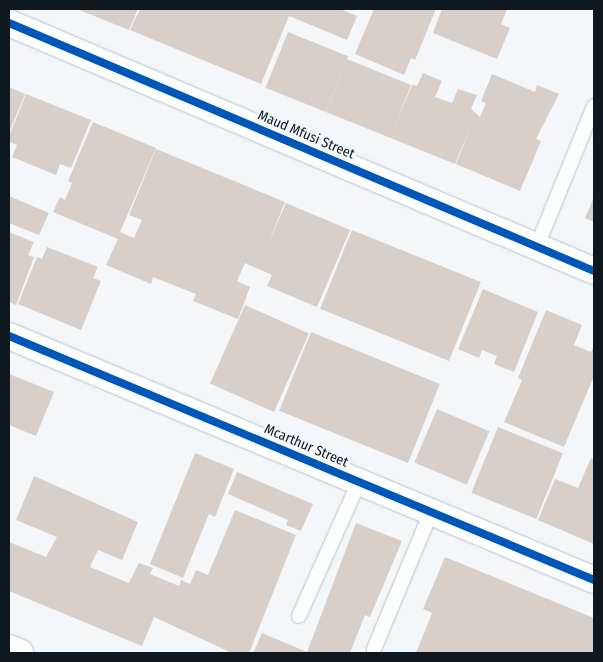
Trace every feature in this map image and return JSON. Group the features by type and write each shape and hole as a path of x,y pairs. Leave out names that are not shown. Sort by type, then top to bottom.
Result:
{"street":[{"name":"Maud Mfusi Street","path":"9,23 594,271"},
{"name":"Mcarthur Street","path":"9,336 594,580"},
{"path":"9,649 19,653"}],"lane":[{"path":"537,246 594,106"},
{"path":"299,616 359,482"},
{"path":"374,650 431,512"}],"building":[{"path":"77,9 138,9 129,30"},
{"path":"140,9 340,9 357,16 347,40 289,16 261,84 130,30"},
{"path":"374,9 436,9 415,60 411,58 404,75 355,54"},
{"path":"442,9 507,9 501,24 510,28 497,59 433,33"},
{"path":"288,32 348,56 326,112 266,88"},
{"path":"347,59 411,85 394,128 412,85 417,86 423,73 442,81 435,97 452,103 458,89 477,95 471,109 480,117 486,103 481,101 492,74 535,92 537,85 559,94 536,139 541,141 520,191 456,164 472,123 455,164 326,112"},
{"path":"9,87 25,94 9,133"},
{"path":"26,94 91,120 71,168 60,164 56,175 12,157 17,145 9,142 9,136"},
{"path":"93,122 156,148 120,232 134,238 142,220 129,215 156,149 285,202 268,244 286,203 350,230 317,307 267,286 272,275 245,263 237,281 250,287 238,319 193,301 196,294 153,277 151,284 106,265 118,239 53,212 60,197 65,200 72,183 68,181"},
{"path":"9,196 49,213 39,235 9,223"},
{"path":"594,197 594,222 585,218"},
{"path":"352,230 481,282 449,361 320,309"},
{"path":"9,232 34,242 28,255 34,257 16,305 9,302"},
{"path":"47,247 98,267 93,278 101,281 81,330 18,304 37,257 42,259"},
{"path":"483,289 538,312 514,372 494,364 497,356 482,350 479,358 458,349"},
{"path":"245,305 309,333 274,412 210,384"},
{"path":"546,310 582,325 574,345 591,352 594,346 594,376 564,447 504,422 522,380 518,378"},
{"path":"311,332 440,384 408,463 279,411"},
{"path":"9,374 54,392 36,436 9,425"},
{"path":"437,409 489,431 467,485 414,462"},
{"path":"498,427 563,453 536,519 471,493"},
{"path":"195,453 234,469 215,517 209,514 183,578 150,564"},
{"path":"591,458 594,460 594,544 538,520 555,479 578,488"},
{"path":"237,472 313,504 301,531 286,525 288,520 228,494"},
{"path":"34,476 138,522 122,560 98,550 90,567 129,583 139,563 153,568 150,574 179,586 181,580 190,584 196,570 208,575 235,510 296,535 249,653 232,653 154,617 142,646 9,591 9,542 46,557 57,537 16,520"},
{"path":"356,523 402,541 370,617 365,615 350,653 253,653 262,633 307,652"},
{"path":"445,557 594,618 594,653 416,653 432,613 423,609"}],"cycle path":[{"path":"9,23 594,271"},
{"path":"9,336 594,580"}]}
